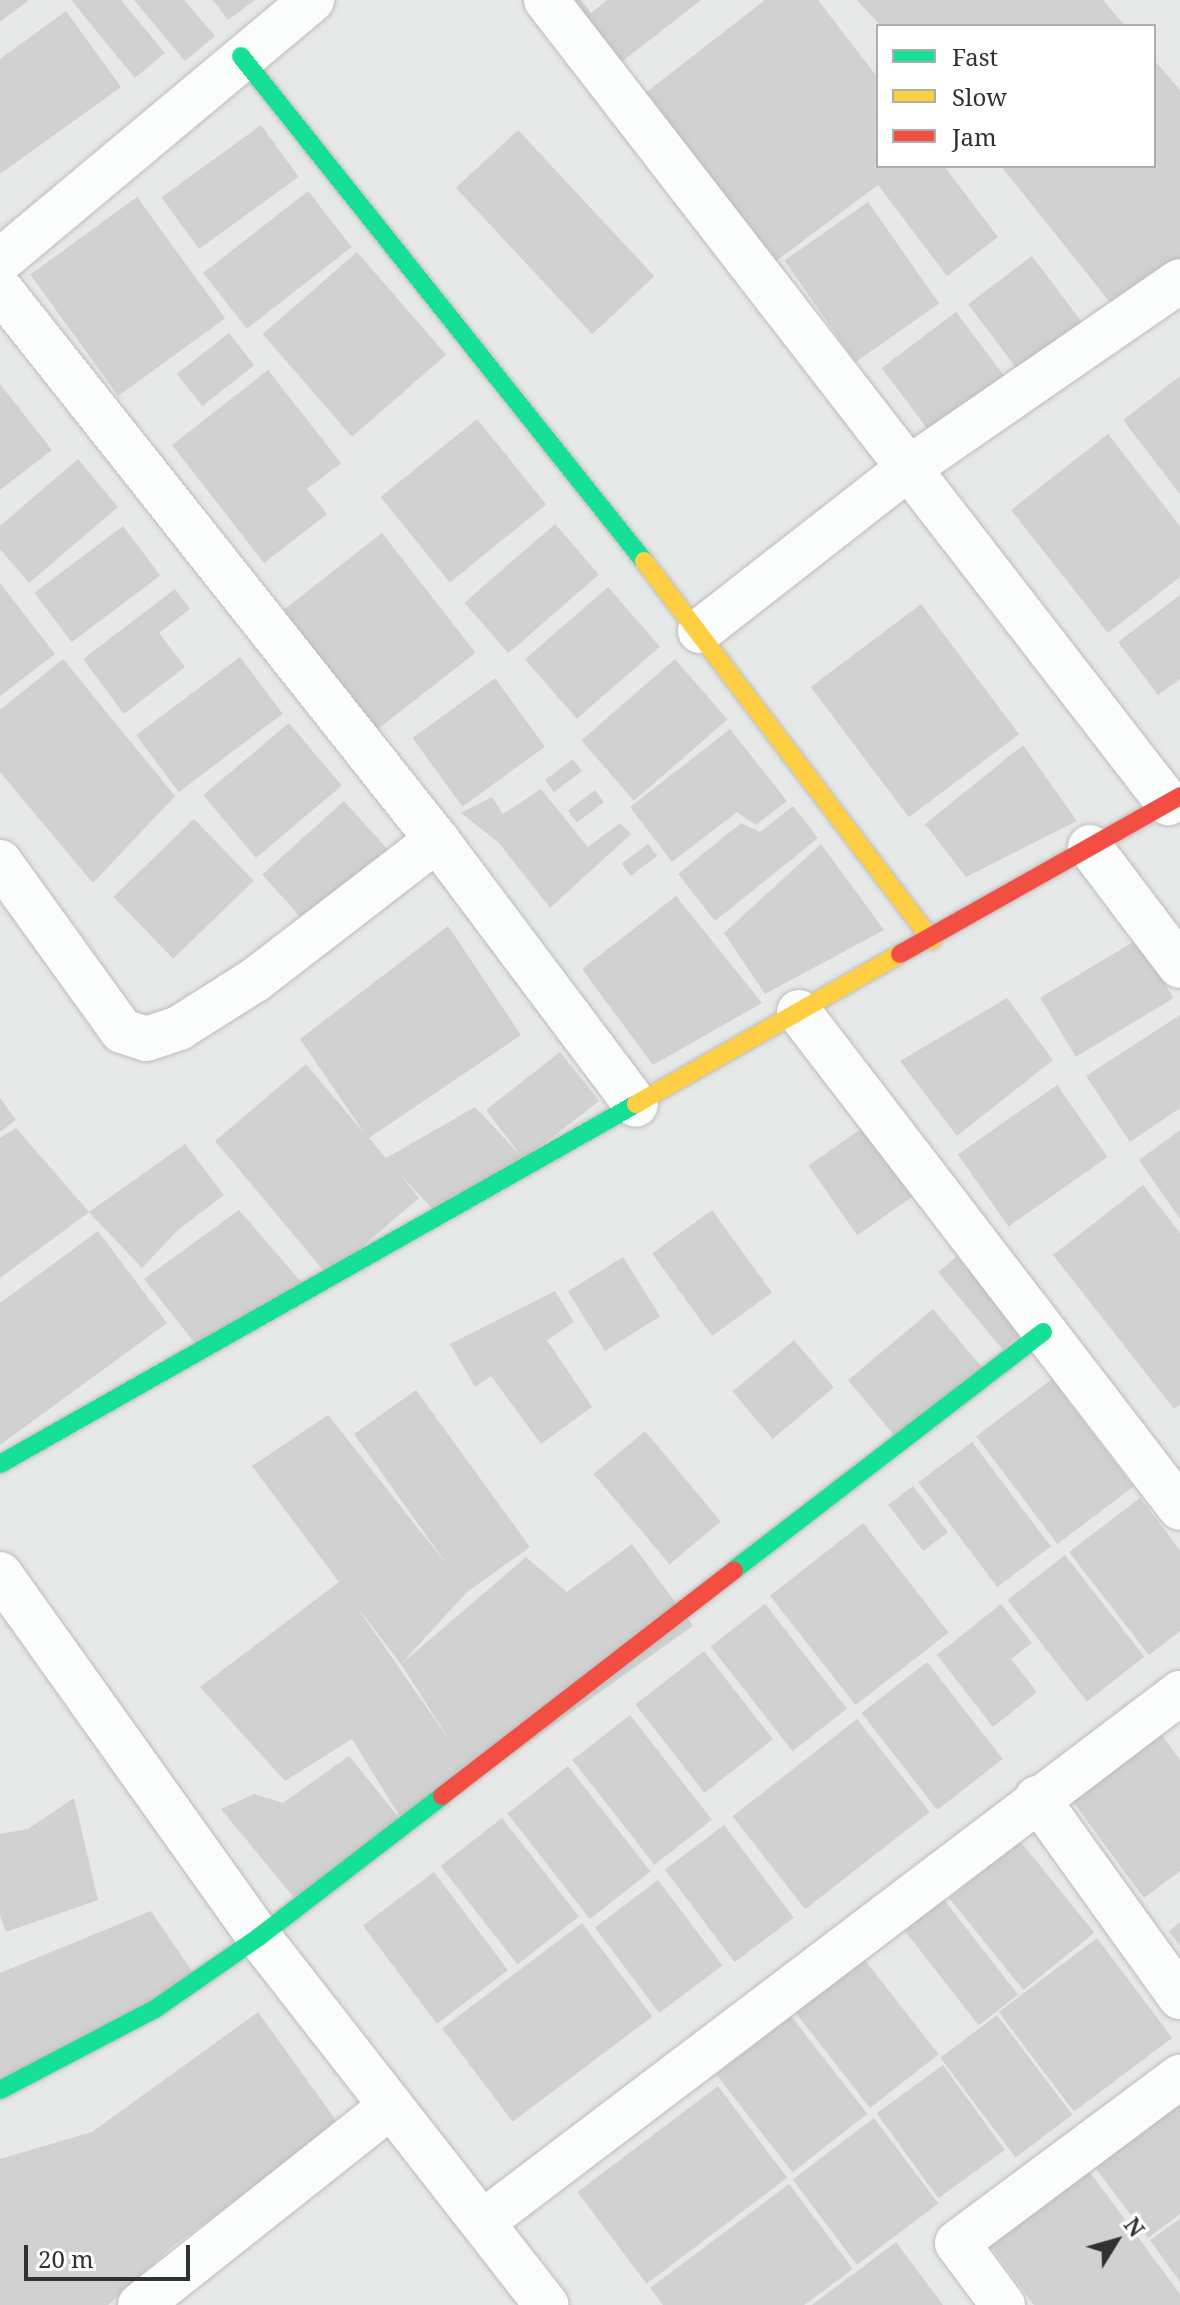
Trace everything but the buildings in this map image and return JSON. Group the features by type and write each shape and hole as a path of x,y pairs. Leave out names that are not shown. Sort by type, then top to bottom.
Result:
{"street":[{"path":"0,261 241,56 312,0"},
{"path":"0,1464 799,1012 932,940 1174,799 909,468 546,0"},
{"path":"241,56 700,631 932,940"},
{"path":"700,631 909,468 1180,281"},
{"path":"0,289 437,840 636,1105"},
{"path":"0,862 122,1031 146,1039 179,1028 255,980 437,840"},
{"path":"1090,847 1180,966"},
{"path":"799,1012 1180,1508"},
{"path":"0,2090 155,2009 259,1937 1043,1332"},
{"path":"0,1574 259,1937 547,2305"},
{"path":"484,2221 1037,1798 1180,1693"},
{"path":"1037,1798 1180,1997"},
{"path":"1003,2305 957,2243 1180,2077"},
{"path":"140,2305 391,2106"}],"traffic: fast":[{"path":"241,56 644,561"},
{"path":"0,1464 636,1104"},
{"path":"734,1570 1043,1332"},
{"path":"0,2090 155,2009 259,1937 442,1796"}],"traffic: slow":[{"path":"644,561 932,940"},
{"path":"636,1104 900,954"}],"traffic: jam":[{"path":"900,954 1180,796"},
{"path":"442,1796 734,1570"}]}
